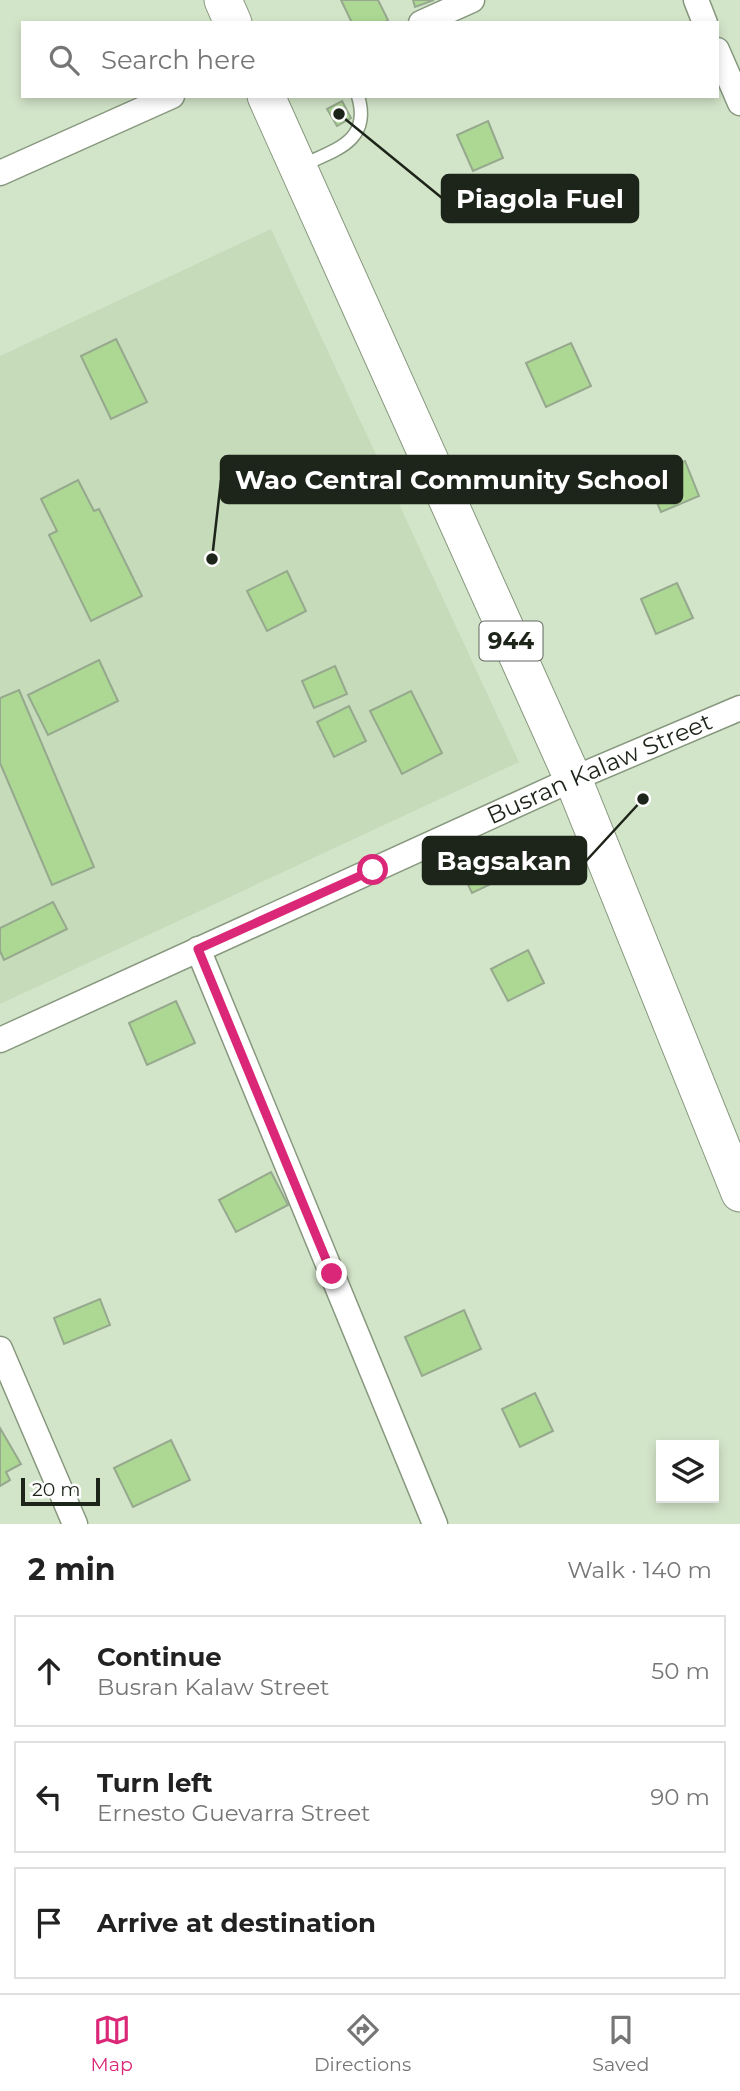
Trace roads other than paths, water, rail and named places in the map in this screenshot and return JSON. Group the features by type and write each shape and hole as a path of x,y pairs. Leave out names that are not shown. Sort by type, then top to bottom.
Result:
{"main road":[{"path":"223,0 232,21"},
{"name":"944","path":"267,98 573,779 740,1193"}],"street":[{"path":"425,21 472,0"},
{"path":"695,0 704,21"},
{"path":"719,55 740,103"},
{"path":"0,173 168,98"},
{"name":"Busran Kalaw Street","path":"0,1040 573,779 740,708"},
{"path":"198,949 435,1524"},
{"path":"0,1349 75,1524"}],"lane":[{"path":"298,168 338,148 356,134 361,125 358,98"}],"place":[{"name":"Piagola Fuel","path":"339,114"},
{"name":"Wao Central Community School","path":"212,559"},
{"name":"Bagsakan","path":"643,799"}]}
